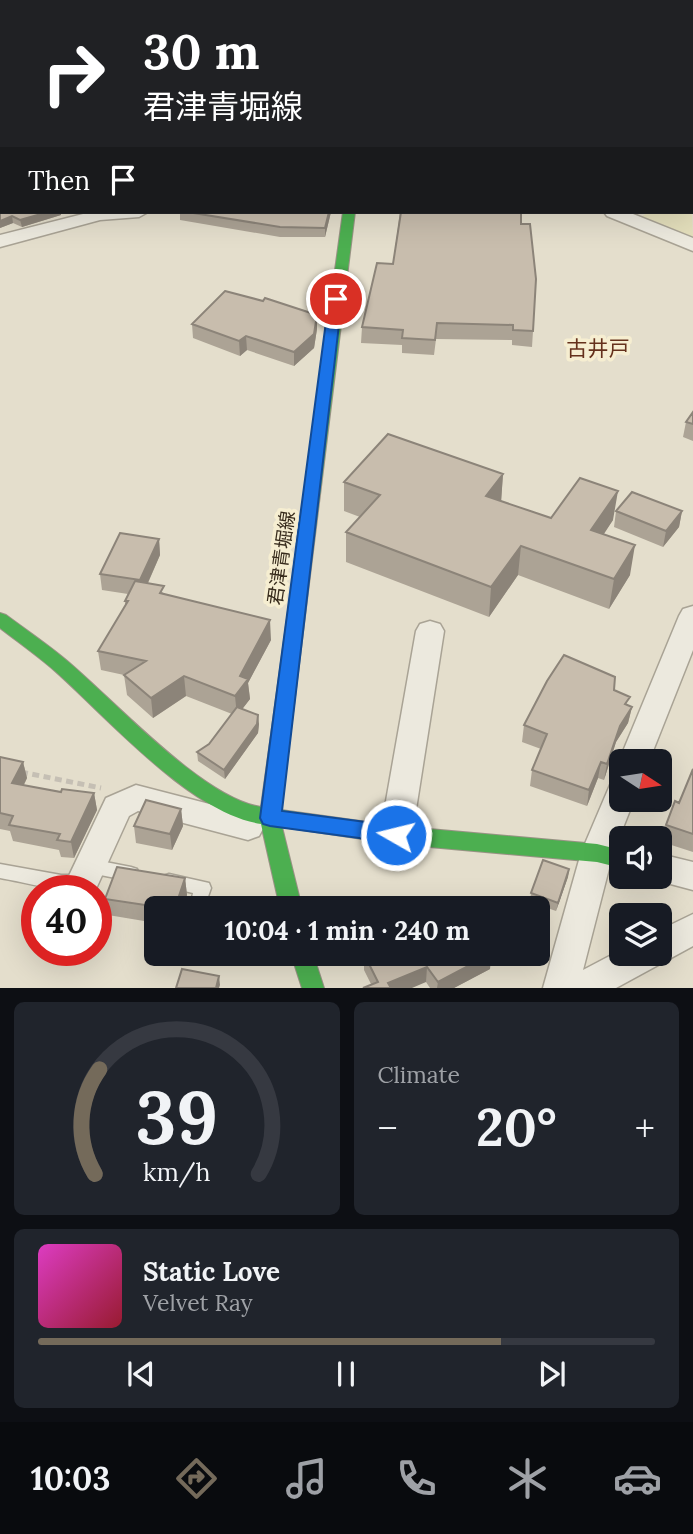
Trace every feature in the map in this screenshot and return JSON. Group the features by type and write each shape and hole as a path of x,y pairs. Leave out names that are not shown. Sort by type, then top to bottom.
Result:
{"main road":[{"name":"君津青堀線","path":"288,896 272,826 278,740 349,214"},
{"path":"0,619 59,664 193,785 272,826 609,856"},
{"path":"306,966 313,988"}],"street":[{"path":"0,241 113,214"},
{"path":"618,214 693,245"},
{"path":"639,749 693,616"},
{"path":"396,835 430,631"},
{"path":"86,874 117,807 136,798 272,826"},
{"path":"561,988 609,856"},
{"path":"672,871 693,876"},
{"path":"672,940 693,929"},
{"path":"583,988 624,966"}],"lane":[{"path":"0,871 61,882 86,874 204,888 201,896"}],"path":[{"path":"9,771 105,789 136,798"}],"shaded area":[{"path":"645,214 692,214 693,239 641,217"}],"building":[{"path":"0,214 41,214 20,220 12,216 0,221"},
{"path":"199,214 328,214 325,228 280,227"},
{"path":"401,214 521,214 521,224 530,224 536,279 533,331 513,330 513,325 437,323 435,340 402,338 403,330 362,327 377,263 393,264"},
{"path":"225,291 263,301 265,298 317,315 314,334 294,352 246,336 239,341 192,324"},
{"path":"693,412 693,424 686,422"},
{"path":"388,434 503,474 486,496 551,518 580,478 618,491 591,530 635,545 614,579 521,546 491,587 346,532 380,495 344,482"},
{"path":"632,492 682,511 666,531 616,511"},
{"path":"120,533 159,539 140,580 100,574"},
{"path":"135,581 164,586 160,593 270,620 240,676 248,679 235,696 184,676 151,698 124,675 146,661 98,651 128,601 125,601"},
{"path":"564,655 615,677 614,690 630,697 625,704 632,707 620,726 612,749 609,749 607,764 601,762 589,790 532,770 547,734 524,725"},
{"path":"237,707 258,715 257,724 224,770 197,752 209,744"},
{"path":"0,757 23,762 12,783 61,792 62,789 94,793 71,842 57,840 60,834 9,825 13,816 0,813"},
{"path":"693,769 693,834 666,825 675,801 679,803"},
{"path":"146,800 181,809 170,834 134,826"},
{"path":"543,860 569,869 558,903 550,900 550,896 531,893"},
{"path":"117,867 185,878 179,896 144,896 144,905 112,900 112,880"},
{"path":"370,966 468,966 438,982 427,967 388,983 391,988 363,988 378,982"},
{"path":"182,969 219,976 216,988 176,988"}],"traffic: fast":[{"path":"288,896 270,818 278,740 349,214"},
{"path":"0,619 59,664 193,785 245,813 396,835 609,856"},
{"path":"306,966 313,988"}],"district":[{"name":"古井戸","path":"598,349"}],"route":[{"path":"336,299 270,818 396,835"}]}
